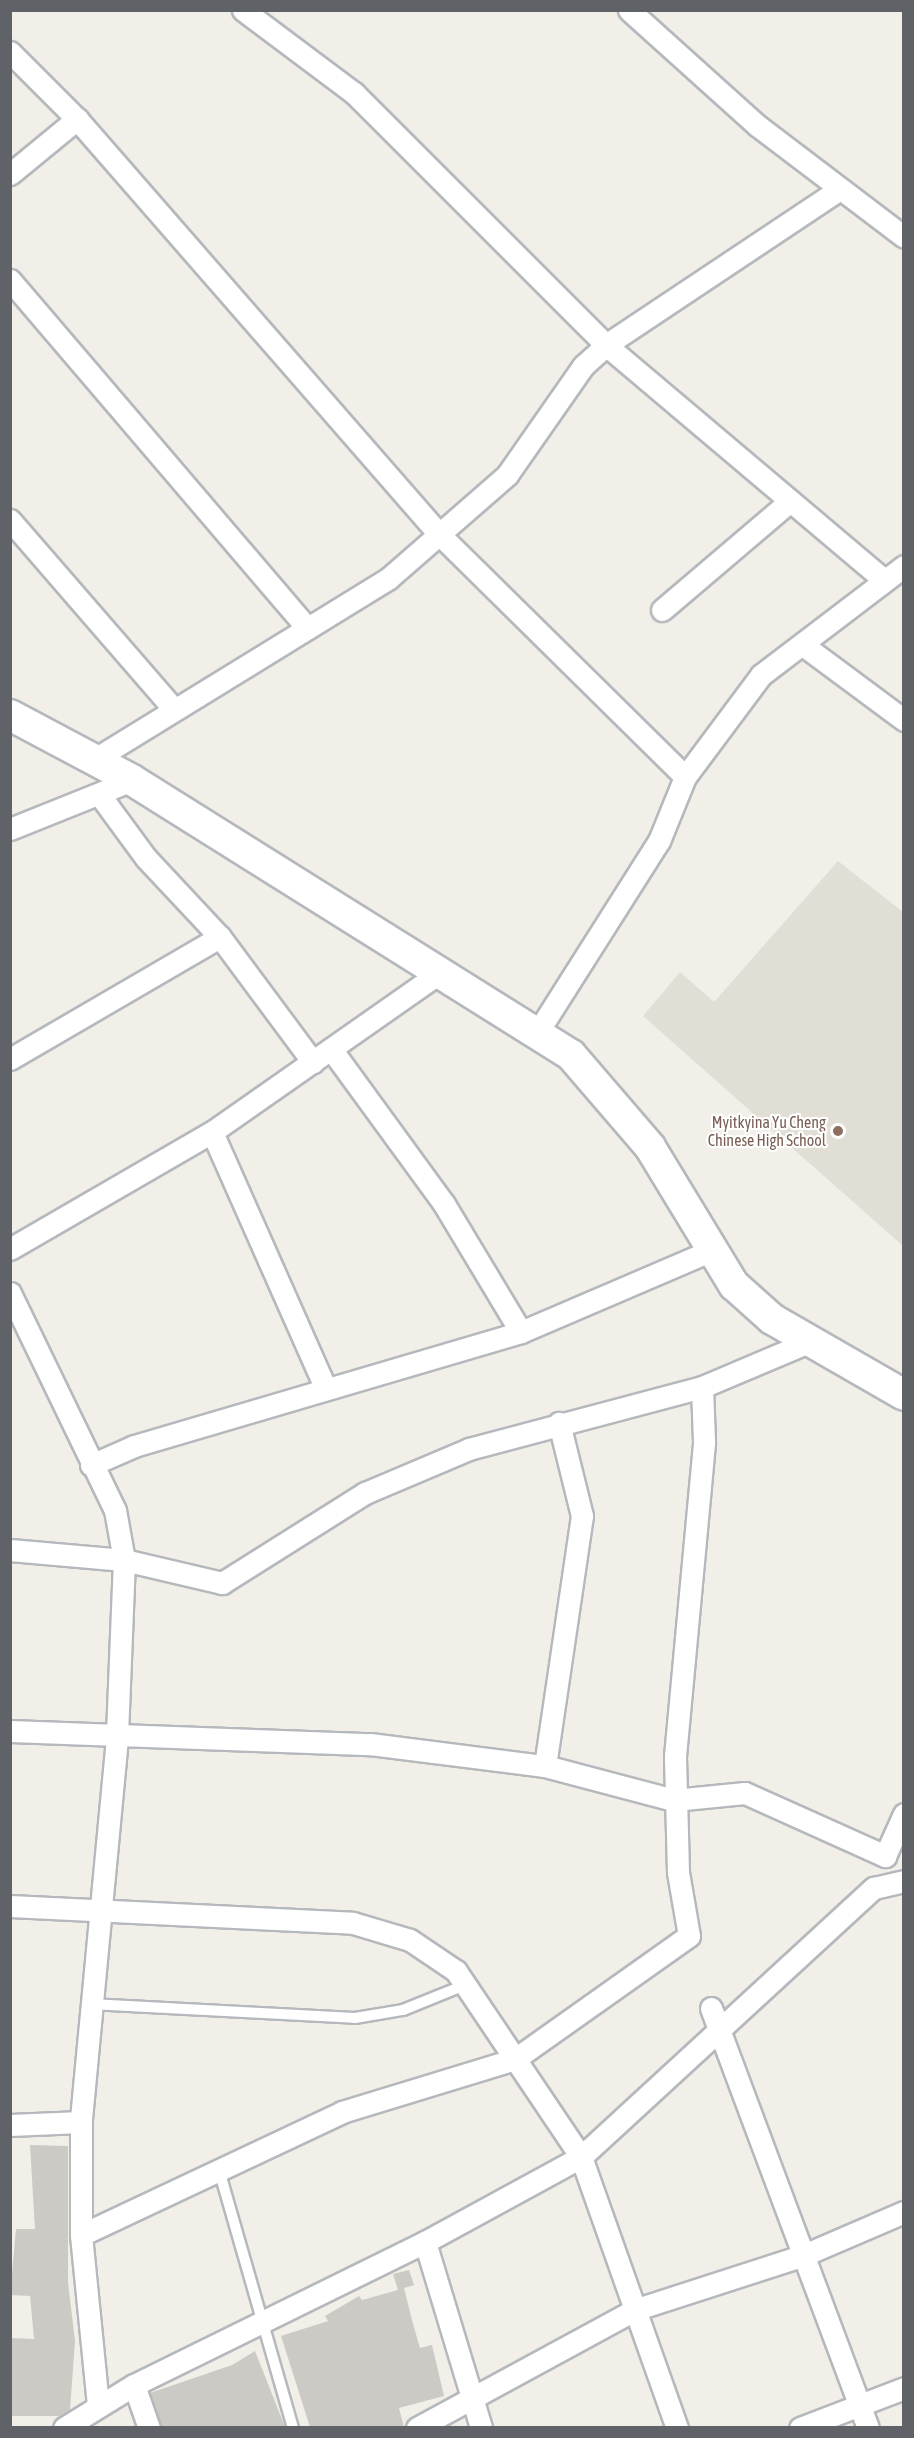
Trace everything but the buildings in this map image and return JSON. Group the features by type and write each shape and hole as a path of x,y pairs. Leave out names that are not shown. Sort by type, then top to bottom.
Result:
{"street":[{"path":"243,10 354,93 606,345 884,580"},
{"path":"629,10 758,126 903,237"},
{"path":"10,52 77,119 438,533 685,777"},
{"path":"10,174 77,119"},
{"path":"95,759 389,578 507,475 583,366 606,345 840,189"},
{"path":"10,279 307,628"},
{"path":"662,610 790,501"},
{"path":"10,520 174,709"},
{"path":"537,1033 658,841 685,777 761,675 903,566"},
{"path":"802,645 903,720"},
{"path":"10,715 132,780 571,1055 650,1147 734,1285 772,1319 903,1395"},
{"path":"10,829 132,780"},
{"path":"99,794 146,858 220,937 313,1062"},
{"path":"10,1059 220,937"},
{"path":"10,1249 212,1132 439,973"},
{"path":"331,1049 444,1204 521,1332"},
{"path":"212,1132 326,1389"},
{"path":"90,1466 134,1446 521,1332 712,1250"},
{"path":"10,1293 90,1466 115,1510 124,1560 117,1738 99,1908 81,2122 81,2235 98,2406"},
{"path":"10,1550 124,1560 222,1583 365,1493 469,1449 702,1387 811,1341"},
{"path":"81,2235 342,2112 515,2059 689,1935 674,1800 678,1700 704,1441 702,1387"},
{"path":"545,1766 582,1516 560,1423"},
{"path":"10,1731 117,1738 370,1744 545,1766 674,1800 745,1793 885,1856 903,1814"},
{"path":"64,2427 134,2385 425,2242 581,2157 716,2017 874,1888 903,1881"},
{"path":"10,1906 99,1908 353,1923 410,1940 456,1971 581,2157 677,2427"},
{"path":"716,2017 868,2427"},
{"path":"10,2125 81,2122"},
{"path":"417,2427 634,2310 804,2255 903,2212"},
{"path":"425,2242 481,2427"},
{"path":"134,2385 149,2427"},
{"path":"800,2427 903,2388"}],"lane":[{"path":"90,2004 355,2018 403,2010 465,1985"},
{"path":"219,2170 260,2324 293,2427"}],"shaded area":[{"name":"Myitkyina Yu Cheng Chinese High School","path":"838,861 903,912 903,1246 643,1016 680,972 714,1002"}],"place":[{"name":"Myitkyina Yu Cheng Chinese High School","path":"838,1131"}]}
